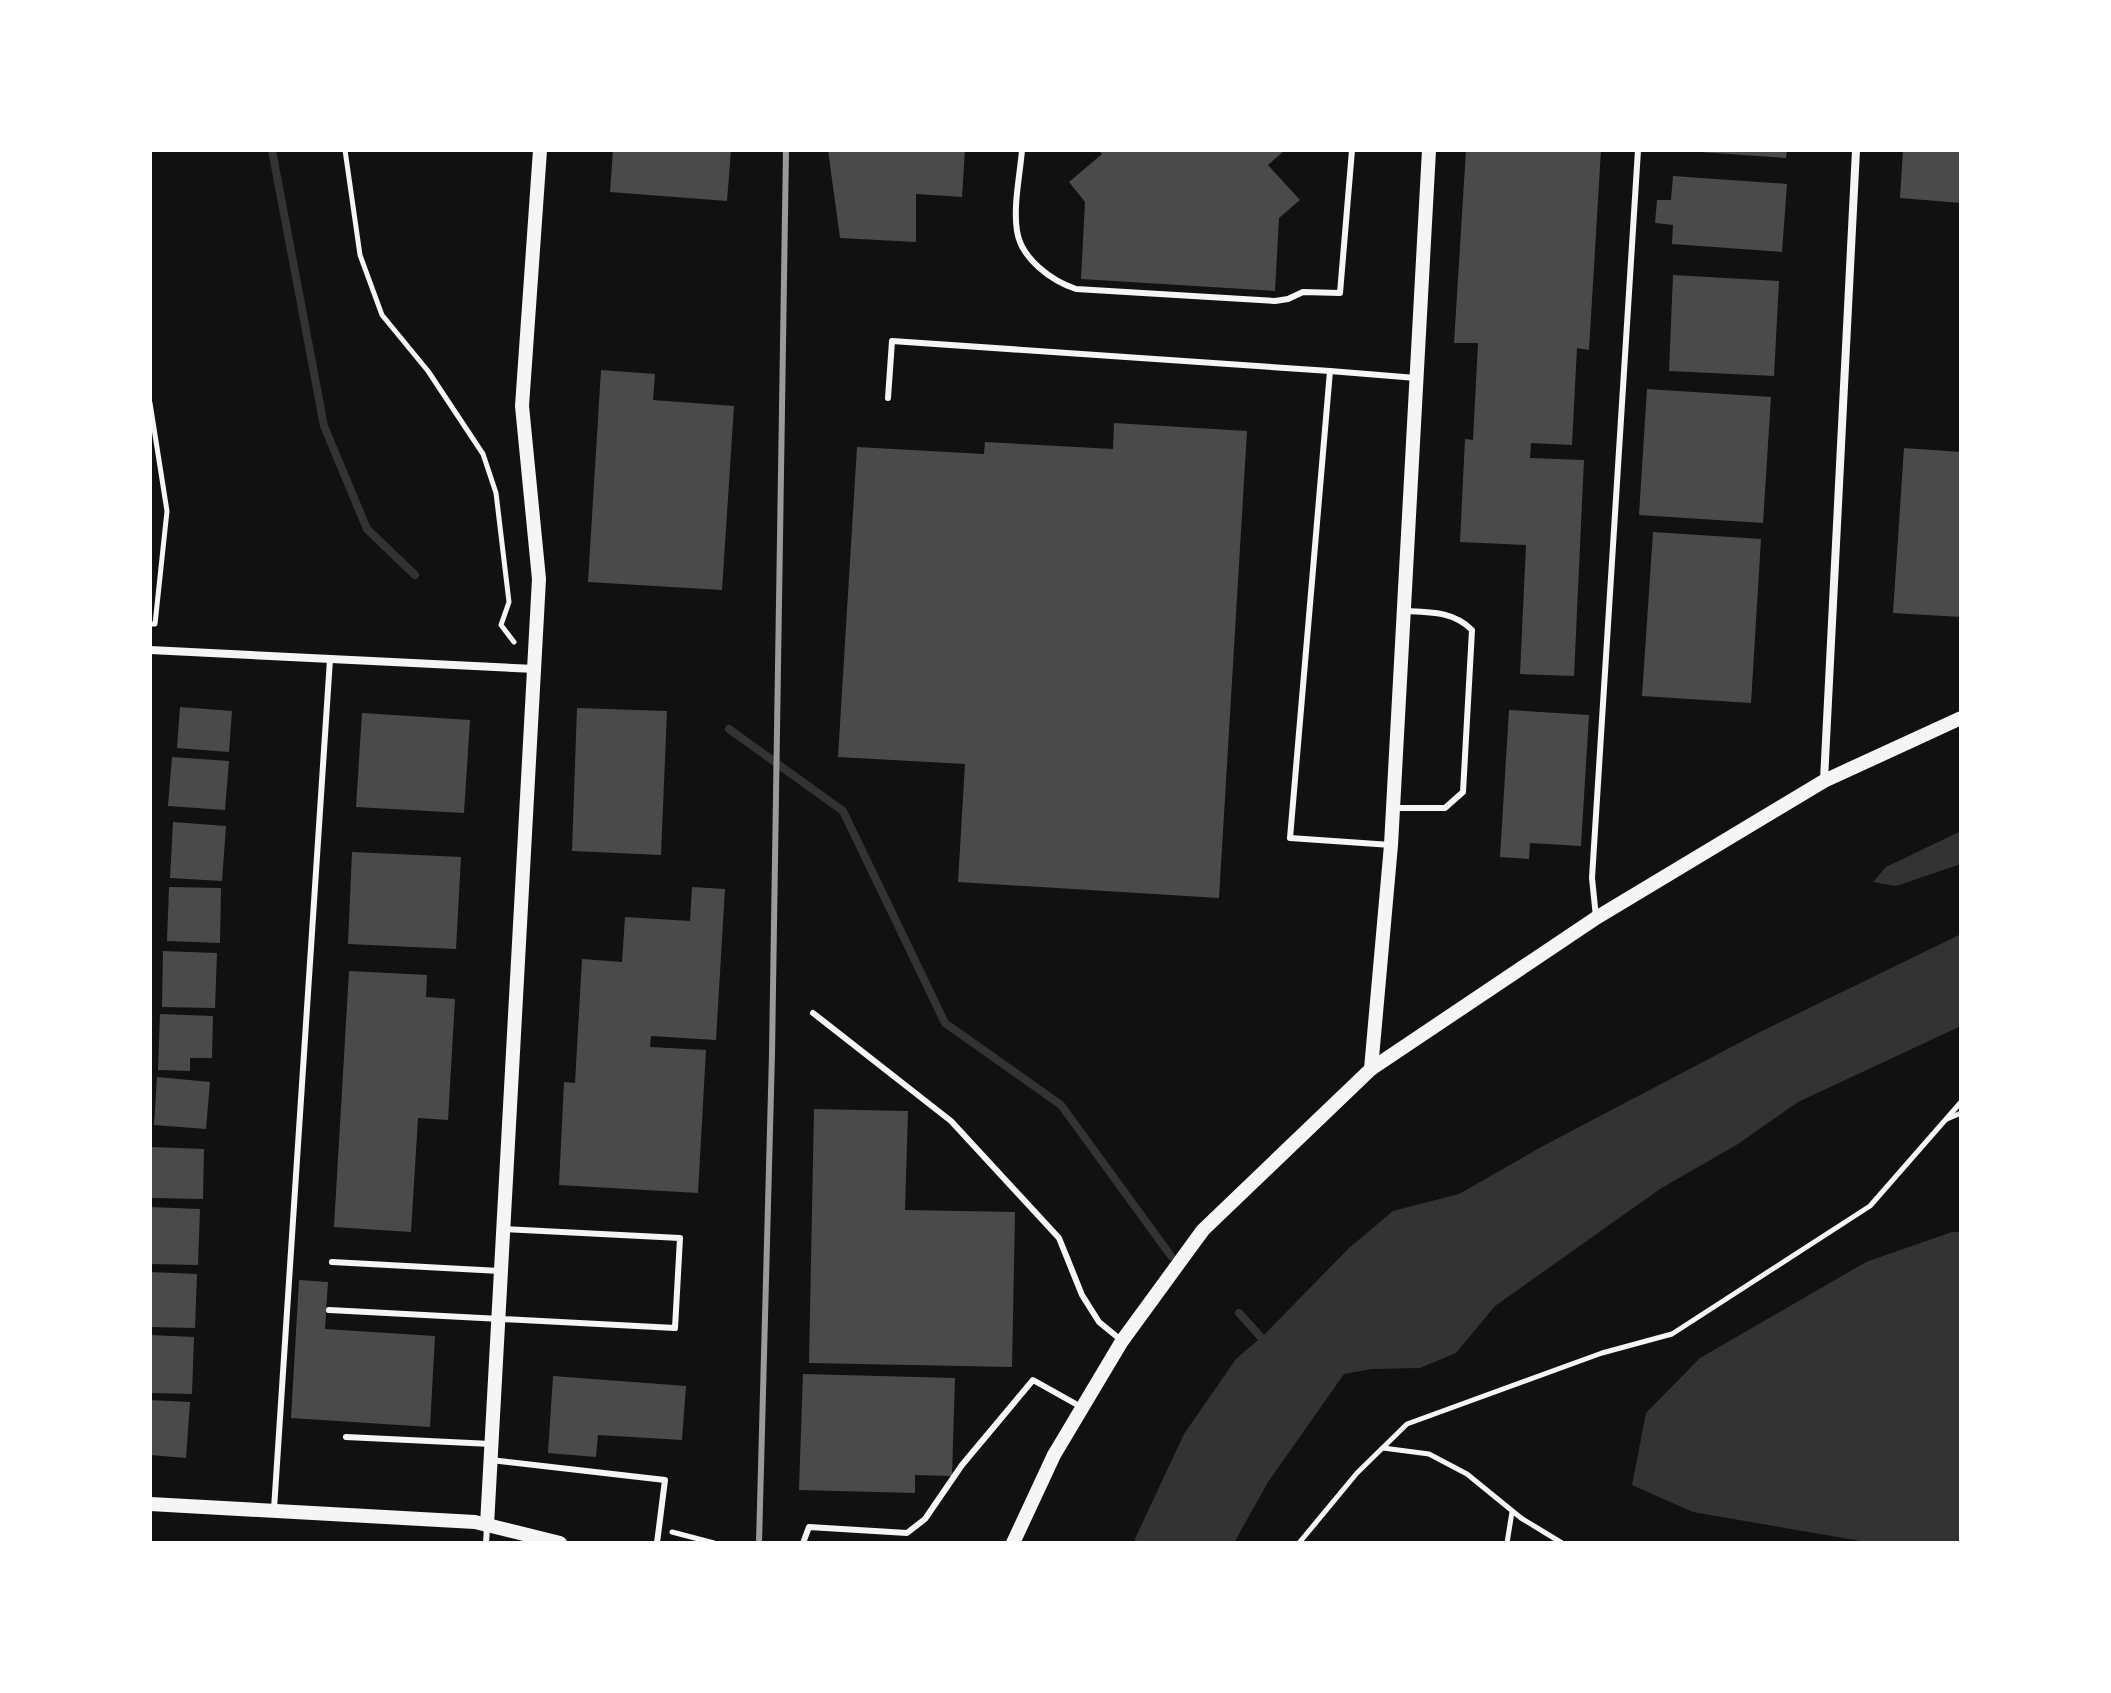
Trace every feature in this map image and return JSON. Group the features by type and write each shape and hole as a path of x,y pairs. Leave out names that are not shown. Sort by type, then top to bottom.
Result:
{"street":[{"path":"487,1525 539,579 522,406 540,150"},
{"path":"1371,1069 1391,845 1429,150"},
{"path":"1824,781 1856,150"},
{"path":"150,650 535,669"},
{"path":"1013,1543 1048,1466 1122,1341 1203,1230 1371,1069 1596,918 1824,781 1961,718"},
{"path":"150,1504 475,1522 560,1543"}],"lane":[{"path":"1022,150 1017,230 1027,254 1058,283 1076,289 1275,301 1303,292 1340,293 1352,150"},
{"path":"1596,918 1592,878 1638,150"},
{"path":"888,398 892,341 1416,378"},
{"path":"1330,371 1290,838 1391,845"},
{"path":"1393,808 1445,808 1463,792 1472,630 1461,620 1438,613 1404,611"},
{"path":"274,1511 330,659"},
{"path":"813,1013 951,1121 1059,1238 1082,1295 1099,1322 1122,1341"},
{"path":"329,1310 675,1328 680,1238 503,1229"},
{"path":"332,1262 500,1271"},
{"path":"803,1543 809,1527 907,1533 925,1519 962,1465 1033,1380 1083,1408"},
{"path":"346,1437 491,1444"},
{"path":"491,1460 665,1480 657,1543"},
{"path":"486,1543 487,1525"}],"path":[{"path":"345,150 360,255 382,315 428,371 483,454 496,493 508,589 509,602 501,625 535,669"},
{"path":"150,403 167,511 155,624 150,624"},
{"path":"1299,1543 1357,1473 1407,1424 1602,1353 1672,1334 1870,1206 1961,1102"},
{"path":"1946,1119 1961,1113"},
{"path":"1382,1448 1429,1454 1467,1474 1513,1511 1562,1543"},
{"path":"1507,1543 1513,1511"},
{"path":"658,1528 714,1543"}],"shaded area":[{"path":"1961,831 1961,864 1896,886 1873,882 1886,867"},
{"path":"1961,934 1961,1026 1798,1102 1738,1144 1660,1189 1495,1306 1456,1353 1420,1368 1372,1369 1344,1374 1268,1482 1234,1543 1133,1543 1184,1434 1236,1359 1264,1335 1349,1248 1393,1211 1459,1194 1543,1146 1760,1032"},
{"path":"1952,1232 1961,1232 1961,1543 1872,1543 1693,1512 1632,1485 1646,1413 1700,1358 1866,1262"}],"building":[{"path":"613,150 731,150 727,201 610,192"},
{"path":"828,150 965,150 962,197 916,194 916,242 840,238"},
{"path":"1099,150 1285,150 1268,165 1300,200 1279,218 1275,291 1081,279 1085,202 1069,182 1102,154"},
{"path":"1466,150 1601,150 1589,350 1577,348 1572,445 1531,443 1530,458 1584,460 1574,676 1520,674 1526,545 1460,542 1465,439 1473,440 1478,343 1454,343"},
{"path":"1700,150 1787,150 1786,158"},
{"path":"1903,150 1961,150 1961,203 1900,198"},
{"path":"1673,176 1787,184 1782,252 1672,244 1673,225 1655,223 1657,200 1671,200"},
{"path":"1673,275 1779,281 1774,376 1669,371"},
{"path":"601,370 655,374 653,400 734,406 722,590 588,582"},
{"path":"1647,389 1771,397 1763,523 1639,515"},
{"path":"1114,423 1247,431 1219,898 958,882 965,764 838,757 857,447 984,454 985,442 1113,449"},
{"path":"1904,448 1961,452 1961,617 1893,613"},
{"path":"1653,532 1761,539 1751,703 1642,696"},
{"path":"180,707 232,711 229,752 177,748"},
{"path":"577,708 667,711 661,855 572,851"},
{"path":"1509,710 1589,715 1581,846 1530,843 1529,859 1500,857"},
{"path":"362,713 470,720 464,813 356,807"},
{"path":"172,757 229,761 225,810 168,806"},
{"path":"173,822 226,826 222,881 170,878"},
{"path":"352,852 461,857 456,949 348,944"},
{"path":"169,887 221,888 220,943 167,941"},
{"path":"692,887 725,889 716,1040 651,1036 650,1047 706,1050 698,1193 559,1185 564,1082 575,1083 582,959 622,962 625,917 690,921"},
{"path":"163,951 217,953 215,1008 162,1007"},
{"path":"349,971 427,975 426,997 455,999 448,1120 418,1118 411,1232 334,1227"},
{"path":"160,1014 213,1016 212,1058 190,1058 190,1071 158,1070"},
{"path":"157,1077 210,1082 206,1129 154,1125"},
{"path":"814,1109 908,1111 905,1210 1015,1212 1012,1367 809,1363"},
{"path":"152,1147 204,1149 203,1199 151,1198"},
{"path":"150,1207 200,1209 198,1265 150,1264"},
{"path":"150,1272 197,1274 195,1328 150,1327"},
{"path":"299,1280 328,1282 325,1329 435,1336 430,1427 291,1418"},
{"path":"150,1335 194,1337 192,1394 150,1393"},
{"path":"803,1374 955,1378 952,1476 915,1475 915,1493 799,1490"},
{"path":"553,1376 686,1386 682,1440 598,1435 596,1457 548,1453"},
{"path":"150,1400 190,1402 186,1458 150,1455"}],"waterway":[{"path":"272,150 324,426 367,529 415,575"},
{"path":"729,729 843,811 945,1023 1061,1105 1171,1256"},
{"path":"1239,1313 1268,1345"}],"railway":[{"path":"759,1543 772,1054 786,150"}]}
